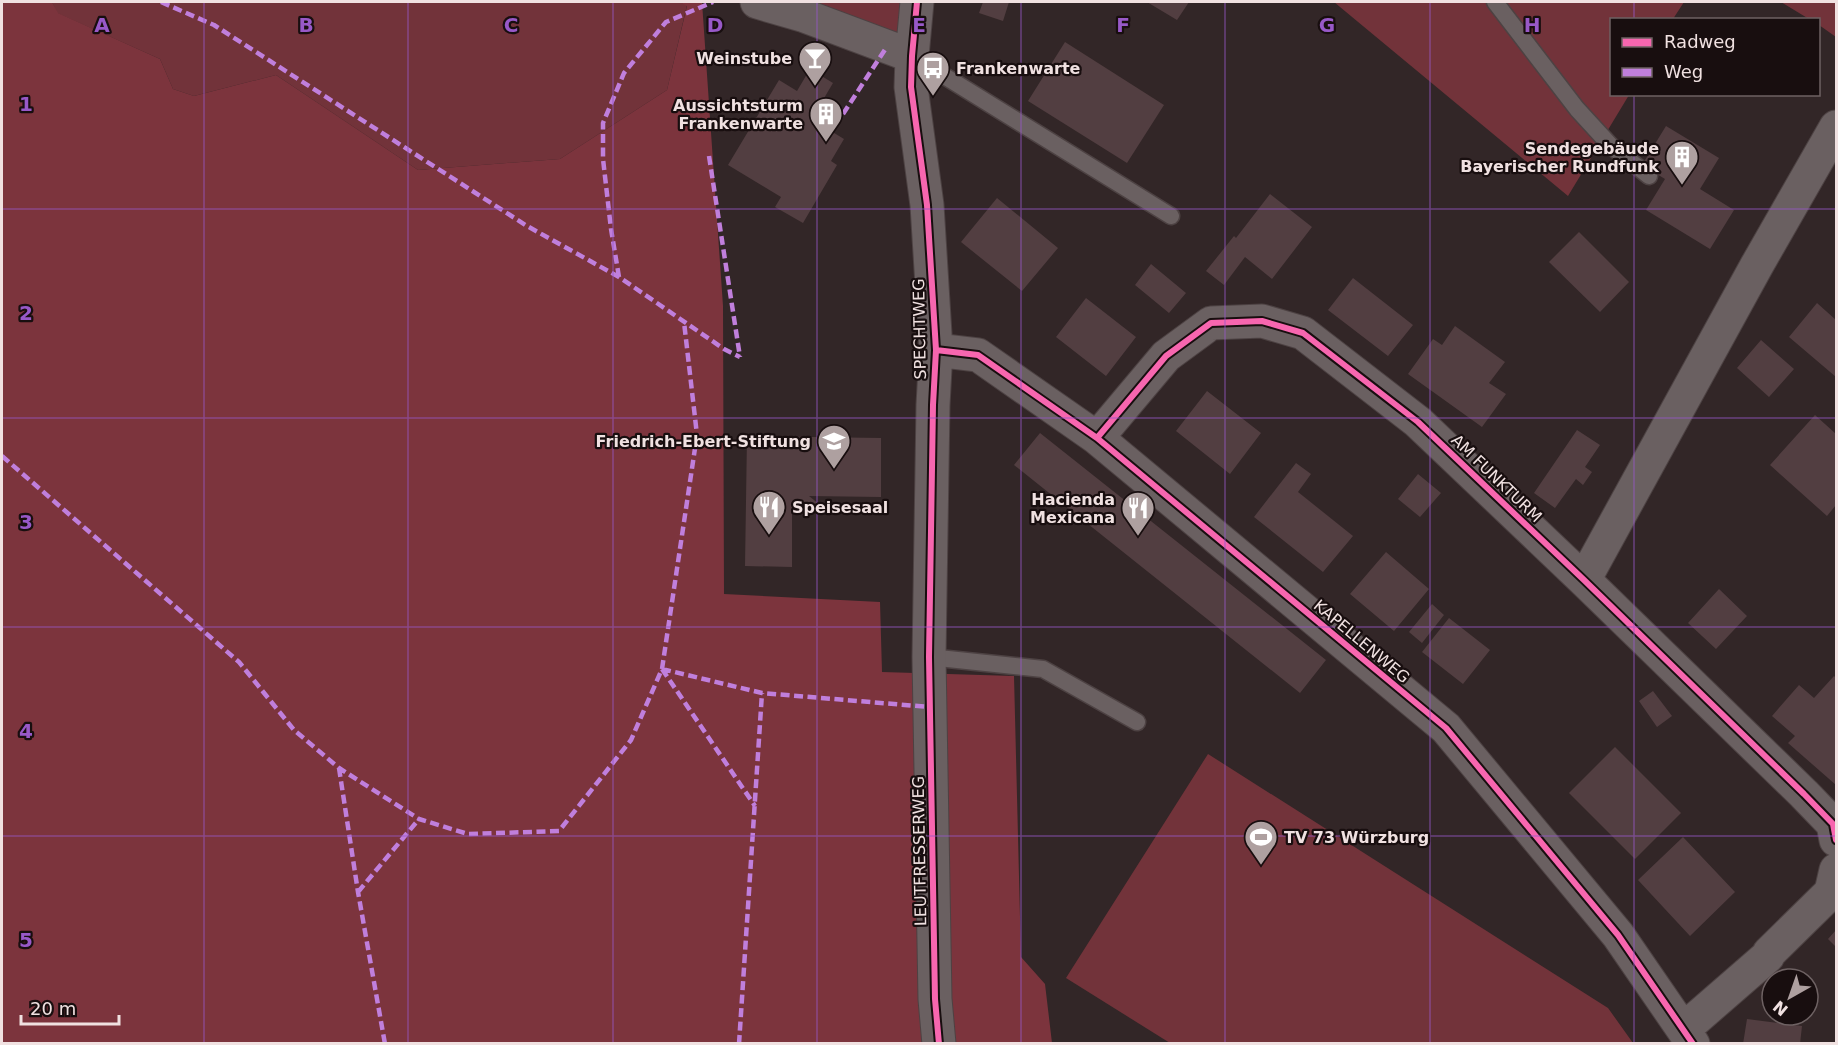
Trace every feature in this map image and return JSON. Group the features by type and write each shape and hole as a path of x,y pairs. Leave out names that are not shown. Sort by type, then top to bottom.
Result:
{"street":[{"path":"757,2 805,16 912,56"},
{"name":"SPECHTWEG","path":"917,2 911,87 927,205 936,350 929,657"},
{"path":"1584,580 1757,265 1836,127"},
{"name":"AM FUNKTURM","path":"1097,438 1166,356 1211,323 1262,321 1303,333 1418,422 1584,580 1833,824 1836,840"},
{"name":"KAPELLENWEG","path":"936,350 978,356 1097,438 1446,728 1618,934 1688,1036"},
{"name":"LEUTFRESSERWEG","path":"929,657 935,999 939,1044"},
{"path":"1688,1036 1768,956 1835,883"}],"lane":[{"path":"1495,2 1577,109 1610,145 1649,176"},
{"path":"912,56 1171,216"},
{"path":"929,657 1043,669 1137,722"}],"shaded area":[{"path":"2,2 52,2 58,13 160,59 173,89 194,96 276,75 418,170 560,159 667,90 687,6 679,2 702,2 723,306 724,594 880,602 882,672 1014,676 1021,957 1045,984 1052,1043 2,1044"},
{"path":"52,2 679,2 687,5 667,90 560,159 418,170 276,75 194,96 173,89 160,59 57,13"},
{"path":"775,2 905,2 901,39"},
{"path":"1334,2 1684,2 1674,18 1610,18 1610,96 1628,96 1568,196"},
{"path":"1781,2 1836,2 1836,37 1820,26 1820,18 1807,18"},
{"name":"TV 73 Würzburg","path":"1208,754 1608,1008 1633,1043 1170,1043 1066,978"}],"building":[{"path":"983,2 1009,2 1003,21 979,13"},
{"path":"1147,2 1189,2 1177,20"},
{"path":"1065,42 1164,105 1127,163 1028,101"},
{"path":"810,69 833,83 820,105 830,111 821,125 844,139 831,161 837,165 803,223 775,207 781,197 728,165 779,80 797,91"},
{"name":"Sendegebäude Bayerischer Rundfunk","path":"1666,126 1719,158 1700,189 1734,210 1710,249 1646,210 1665,179 1642,165"},
{"path":"1270,194 1312,227 1272,279 1245,257 1224,285 1206,271 1234,236 1236,238"},
{"path":"997,198 1058,248 1022,291 961,242"},
{"path":"1579,232 1629,282 1600,312 1549,262"},
{"path":"1151,264 1186,293 1169,313 1135,285"},
{"path":"1353,278 1413,325 1388,356 1328,310"},
{"path":"1086,298 1136,337 1106,376 1056,337"},
{"path":"1817,303 1836,320 1836,377 1789,337"},
{"path":"1455,326 1505,362 1489,383 1506,394 1482,427 1408,374 1433,339 1442,345"},
{"path":"1761,340 1794,369 1769,397 1737,368"},
{"path":"1207,391 1261,433 1230,474 1176,431"},
{"path":"1815,415 1836,434 1836,505 1827,516 1770,465"},
{"path":"1577,430 1600,445 1585,467 1592,472 1583,485 1576,479 1555,508 1534,493"},
{"name":"Hacienda Mexicana","path":"1040,433 1326,660 1300,693 1014,465"},
{"path":"747,436 881,438 881,497 809,496 819,504 807,518 792,506 792,567 745,566"},
{"path":"1296,463 1311,474 1298,492 1353,536 1323,572 1254,517"},
{"path":"1418,474 1441,493 1420,517 1398,499"},
{"path":"1386,552 1429,589 1394,631 1350,594"},
{"path":"1719,589 1747,616 1716,649 1688,623"},
{"path":"1432,604 1444,615 1422,643 1409,632"},
{"path":"1449,618 1490,650 1463,684 1422,652"},
{"path":"1834,676 1836,678 1836,785 1788,743 1795,736 1772,716 1799,685 1814,698"},
{"path":"1653,691 1672,716 1657,727 1639,701"},
{"path":"1615,747 1681,813 1635,859 1569,793"},
{"path":"1683,837 1735,892 1690,936 1638,880"},
{"path":"1836,930 1836,947 1828,939"},
{"path":"1747,1019 1760,1021 1760,1027 1802,1027 1800,1044 1743,1044"}],"marked path":[{"path":"161,2 214,25 527,226 619,277 724,349 740,357"},
{"path":"619,277 603,159 603,123 624,73 666,22 713,2"},
{"path":"843,114 886,48"},
{"path":"709,156 740,357"},
{"path":"2,456 239,662 294,730 339,768 419,819 468,834 559,831 631,740 662,669 697,435 684,322"},
{"path":"662,669 762,693 930,707"},
{"path":"662,669 755,806"},
{"path":"739,1044 762,693"},
{"path":"339,768 385,1044"},
{"path":"358,892 419,819"}],"cycle path":[{"path":"917,2 911,87 927,205 936,350 929,657 935,999 939,1044"},
{"path":"1097,438 1166,356 1211,323 1262,321 1303,333 1418,422 1804,794 1833,824 1836,840"},
{"path":"936,350 978,355 1097,438 1446,728 1618,935 1693,1044"}],"place":[{"name":"Weinstube","path":"815,87"},
{"name":"Frankenwarte","path":"933,97"},
{"name":"Aussichtsturm Frankenwarte","path":"826,143"},
{"name":"Sendegebäude Bayerischer Rundfunk","path":"1682,186"},
{"name":"Friedrich-Ebert-Stiftung","path":"834,470"},
{"name":"Speisesaal","path":"769,536"},
{"name":"Hacienda Mexicana","path":"1138,537"},
{"name":"TV 73 Würzburg","path":"1261,866"}]}
